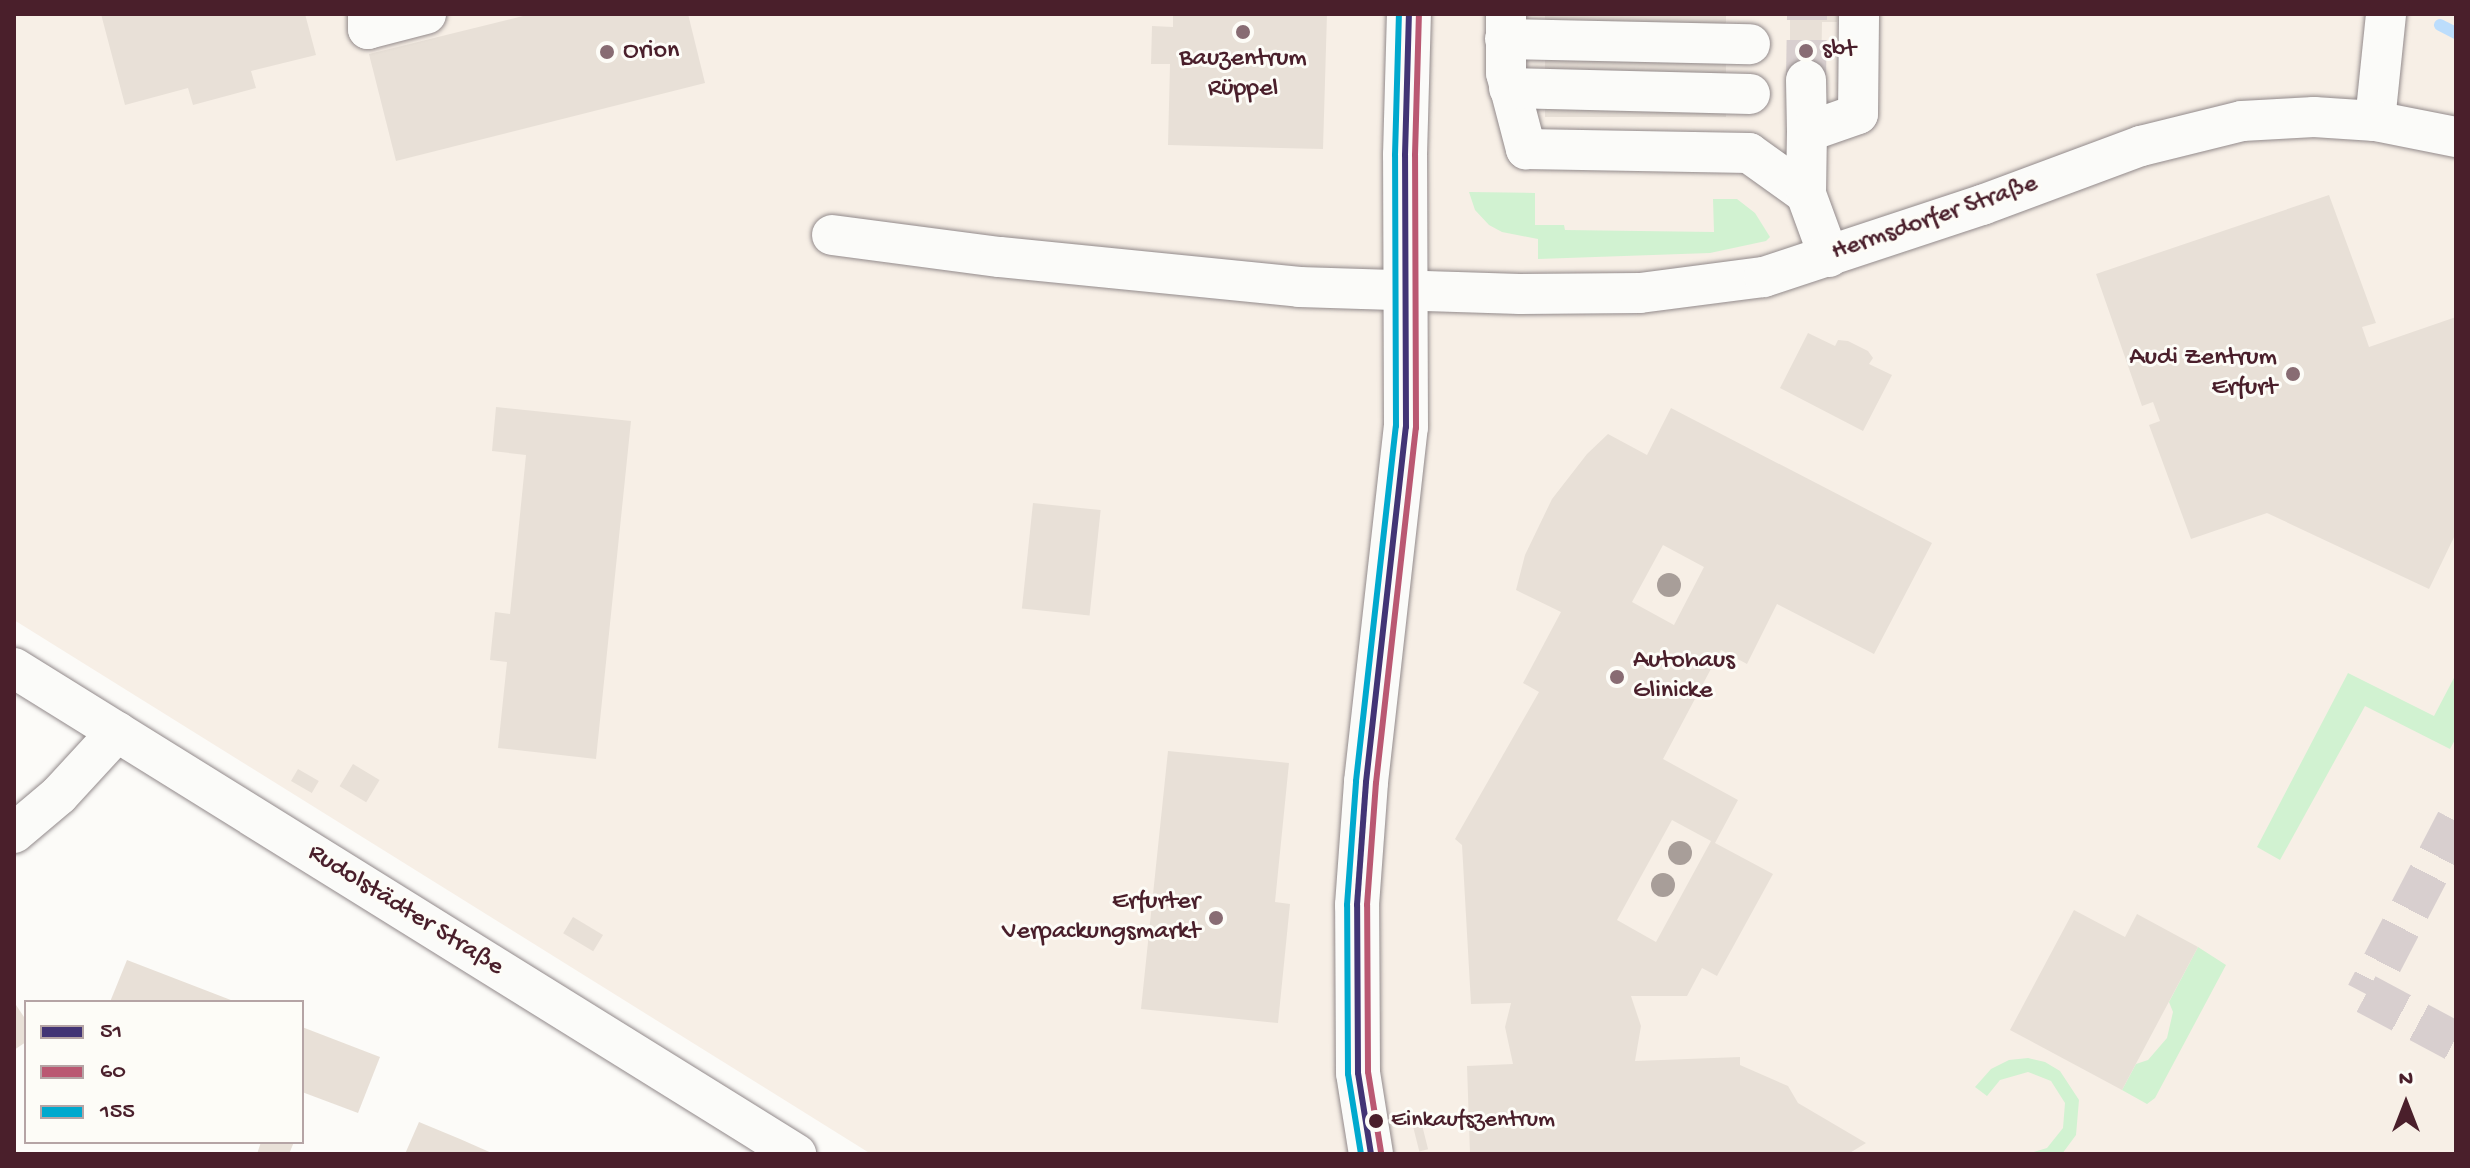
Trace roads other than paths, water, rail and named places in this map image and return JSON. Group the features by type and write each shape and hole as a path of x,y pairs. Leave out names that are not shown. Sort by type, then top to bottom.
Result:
{"main road":[{"path":"1371,1154 1358,1073 1357,905 1366,782 1406,427 1409,14"}],"street":[{"path":"368,14 368,29 426,14"},
{"path":"1807,132 1858,114 1859,14"},
{"path":"2375,121 2386,14"},
{"path":"1749,153 1750,29 1506,26 1509,88 1526,149 1749,153 1806,194"},
{"path":"1806,80 1806,194 1829,257"},
{"path":"1509,88 1750,94"},
{"name":"Hermsdorfer Straße","path":"832,235 1263,284 1407,292 1640,293 1764,277 1829,257 2141,146 2192,132 2271,119 2314,117 2375,121 2456,137"},
{"name":"Rudolstädter Straße","path":"14,668 796,1154"},
{"path":"14,833 59,795 117,732"}],"waterway":[{"path":"2440,25 2456,33"}],"tunnel":[{"path":"1806,80 1807,14"},
{"path":"2456,821 2366,994 2456,1042"}],"place":[{"name":"Bauzentrum Rüppel","path":"1243,32"},
{"name":"sbt","path":"1806,51"},
{"name":"Orion","path":"607,52"},
{"name":"Audi Zentrum Erfurt","path":"2293,374"},
{"name":"Autohaus Glinicke","path":"1617,677"},
{"name":"Erfurter Verpackungsmarkt","path":"1216,918"},
{"name":"Einkaufszentrum","path":"1376,1121"}]}
